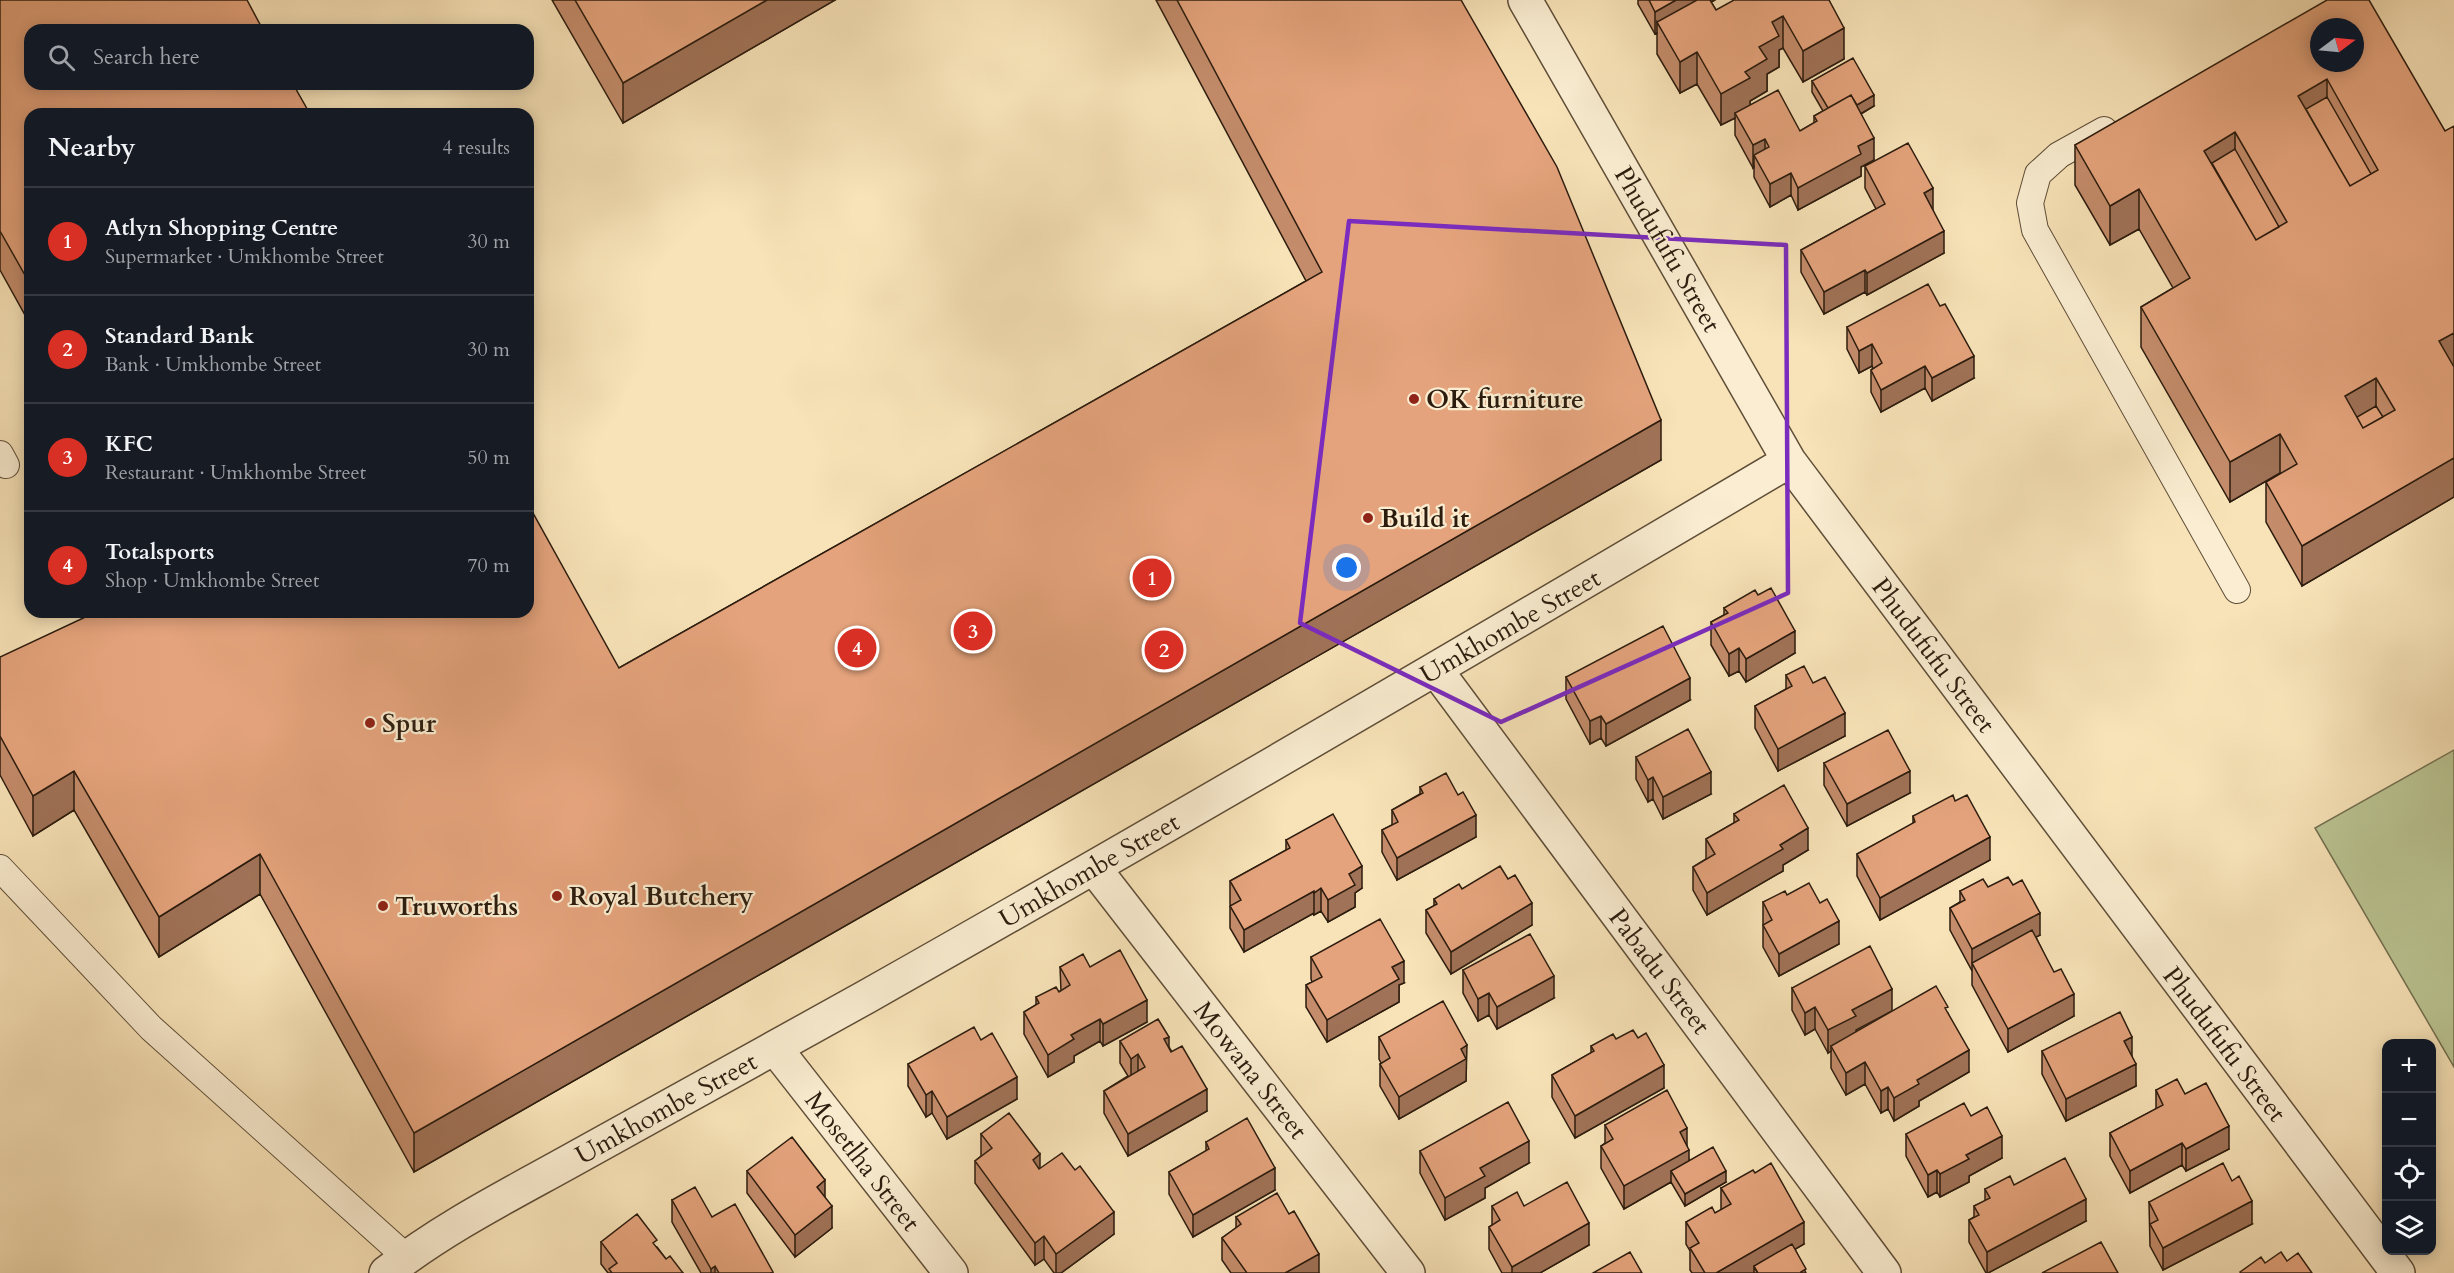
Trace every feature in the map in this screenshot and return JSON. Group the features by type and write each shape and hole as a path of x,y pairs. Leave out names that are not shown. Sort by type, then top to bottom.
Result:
{"street":[{"name":"Phudufufu Street","path":"1525,0 1790,461 2398,1273"},
{"name":"Umkhombe Street","path":"396,1265 468,1217 775,1048 1095,867 1436,670 1790,461"},
{"name":"Pabadu Street","path":"1436,670 1884,1273"},
{"name":"Mowana Street","path":"1095,867 1408,1273"},
{"name":"Mosetlha Street","path":"775,1048 951,1273"}],"lane":[{"path":"2121,121 2059,155 2038,174 2030,203 2035,230 2237,590"},
{"path":"0,868 151,1028 396,1265"}],"highlighted area":[{"path":"1349,221 1786,245 1788,593 1501,722 1300,623"}],"green space":[{"path":"2454,750 2454,1067 2315,828"}],"building":[{"path":"0,0 247,0 260,24 24,24 24,90 296,90 307,108 24,108 24,273 0,231"},
{"path":"575,0 767,0 623,83"},
{"path":"1177,0 1461,0 1557,167 1661,420 414,1133 260,854 159,917 74,771 33,796 0,736 0,657 83,618 534,618 534,515 619,668 1322,272"},
{"path":"1649,0 1676,0 1655,12"},
{"path":"1697,0 1710,0 1716,10 1734,0 1829,0 1844,28 1803,51 1783,16 1772,22 1779,36 1759,47 1767,59 1745,72 1750,78 1721,94 1697,52 1680,62 1657,22"},
{"path":"2327,0 2369,0 2445,131 2454,126 2454,333 2439,341 2454,367 2454,458 2302,546 2266,482 2297,464 2280,434 2230,462 2141,307 2190,278 2139,189 2110,206 2075,145","holes":["2327,79 2378,170 2350,186 2298,96","2235,132 2287,222 2256,240 2204,151","2376,378 2395,410 2363,428 2345,396"]},
{"path":"1853,58 1874,95 1857,105 1851,95 1828,108 1812,81"},
{"path":"1778,90 1800,131 1817,121 1814,116 1851,95 1874,138 1858,146 1861,154 1798,188 1791,173 1770,184 1754,155 1769,147 1765,139 1753,145 1735,113"},
{"path":"2327,97 2371,174 2350,186 2306,109"},
{"path":"1908,143 1933,188 1924,193 1944,231 1867,273 1865,270 1824,292 1801,250 1885,204 1865,166"},
{"path":"2235,149 2279,227 2256,240 2212,163"},
{"path":"1928,284 1940,306 1945,304 1974,356 1932,378 1925,366 1881,390 1871,370 1882,363 1872,344 1859,351 1847,327"},
{"path":"2376,406 2383,417 2363,428 2357,417"},
{"path":"1771,588 1795,631 1746,659 1739,648 1729,654 1711,622 1728,613 1724,608 1755,590 1758,595"},
{"path":"1663,626 1690,678 1606,724 1601,716 1590,721 1566,677"},
{"path":"1804,666 1813,683 1825,677 1845,713 1778,749 1755,706 1792,686 1786,675"},
{"path":"1688,729 1711,772 1663,797 1653,777 1648,780 1636,757"},
{"path":"1888,730 1910,771 1847,804 1824,763"},
{"path":"1446,773 1458,795 1463,792 1476,815 1397,858 1382,830 1398,822 1392,810 1423,793 1420,787"},
{"path":"1784,785 1808,828 1780,845 1783,849 1707,893 1693,867 1715,854 1706,839 1739,820 1734,814"},
{"path":"1953,795 1955,801 1967,795 1990,837 1880,898 1857,854 1915,822 1913,816"},
{"path":"1333,814 1362,866 1349,874 1355,885 1328,900 1321,888 1244,930 1230,906 1241,900 1230,881 1290,848 1286,840"},
{"path":"1500,866 1508,879 1515,875 1532,903 1451,952 1426,910 1437,904 1434,899 1459,884 1462,889"},
{"path":"2008,877 2013,885 2022,880 2040,913 1972,949 1950,908 1965,900 1960,891 1983,879 1988,887"},
{"path":"1809,883 1820,903 1827,899 1839,921 1779,954 1763,925 1772,920 1763,902 1785,891 1787,895"},
{"path":"1380,919 1404,961 1392,967 1399,979 1327,1020 1306,985 1322,977 1311,957"},
{"path":"2032,930 2054,972 2061,969 2074,994 2008,1029 1972,963"},
{"path":"1530,934 1554,976 1497,1007 1489,993 1478,999 1463,970"},
{"path":"1870,946 1892,989 1852,1010 1856,1016 1828,1030 1815,1007 1805,1013 1792,988"},
{"path":"1120,950 1147,1000 1103,1024 1100,1019 1071,1035 1074,1039 1048,1055 1024,1012 1039,1003 1036,997 1056,987 1059,992 1070,985 1060,967 1083,954 1090,967"},
{"path":"1936,986 1948,1007 1945,1008 1969,1050 1917,1080 1919,1084 1894,1098 1888,1087 1881,1091 1865,1062 1846,1073 1831,1046"},
{"path":"1443,1001 1467,1045 1461,1049 1466,1059 1399,1097 1380,1064 1390,1058 1379,1037"},
{"path":"2120,1012 2132,1037 2124,1041 2136,1064 2066,1099 2042,1051"},
{"path":"1158,1019 1169,1037 1164,1039 1171,1052 1182,1046 1207,1089 1128,1134 1104,1091 1145,1067 1138,1054 1131,1059 1120,1041"},
{"path":"974,1027 981,1040 992,1033 1017,1077 947,1117 932,1091 926,1095 908,1064"},
{"path":"1633,1030 1638,1038 1646,1033 1664,1065 1575,1116 1552,1075 1594,1051 1591,1046 1613,1034 1616,1039"},
{"path":"2177,1079 2185,1094 2206,1083 2229,1126 2186,1149 2182,1143 2130,1171 2110,1133 2163,1105 2156,1090"},
{"path":"1667,1090 1687,1128 1680,1132 1689,1150 1624,1186 1601,1146 1613,1139 1605,1125"},
{"path":"1508,1102 1529,1141 1480,1168 1485,1176 1445,1198 1420,1151"},
{"path":"1964,1103 1971,1116 1987,1107 2002,1136 1966,1155 1969,1159 1940,1174 1937,1170 1928,1175 1906,1134"},
{"path":"1009,1113 1040,1154 1033,1160 1039,1169 1062,1153 1075,1170 1080,1166 1114,1212 1056,1254 1044,1236 1035,1243 975,1161 992,1148 981,1134"},
{"path":"1247,1118 1275,1168 1193,1215 1169,1172 1209,1149 1206,1142"},
{"path":"792,1137 825,1180 817,1187 832,1206 795,1235 747,1171"},
{"path":"1713,1147 1726,1171 1685,1194 1671,1171"},
{"path":"2065,1158 2086,1199 1987,1252 1969,1220 1979,1215 1974,1206 1990,1198 1985,1189 2010,1176 2014,1185"},
{"path":"1771,1163 1804,1222 1716,1273 1705,1273 1690,1248 1699,1243 1686,1222 1712,1207 1715,1213 1731,1204 1721,1188"},
{"path":"2223,1163 2232,1181 2239,1176 2252,1201 2163,1248 2150,1224 2158,1220 2149,1202"},
{"path":"1567,1182 1589,1223 1512,1267 1489,1227 1500,1220 1492,1206 1517,1192 1524,1206"},
{"path":"695,1187 712,1217 735,1204 773,1272 719,1273 715,1266 711,1269 672,1200"},
{"path":"1277,1193 1289,1214 1294,1211 1319,1254 1285,1273 1247,1273 1222,1238 1241,1224 1236,1217"},
{"path":"637,1214 657,1240 653,1243 666,1259 670,1256 683,1273 612,1273 609,1269 617,1263 601,1242"},
{"path":"2101,1242 2118,1273 2042,1273"},
{"path":"1792,1244 1806,1269 1802,1273 1758,1273 1754,1266"},
{"path":"1630,1252 1642,1273 1593,1273"},
{"path":"2281,1252 2287,1261 2298,1253 2312,1273 2240,1272 2261,1257 2265,1263"}],"place":[{"name":"OK furniture","path":"1414,399"},
{"name":"Build it","path":"1368,518"},
{"name":"Atlyn Shopping Centre","path":"1152,578"},
{"name":"KFC","path":"973,631"},
{"name":"Totalsports","path":"857,648"},
{"name":"Standard Bank","path":"1164,650"},
{"name":"Spur","path":"370,723"},
{"name":"Royal Butchery","path":"557,896"},
{"name":"Truworths","path":"383,906"}]}
